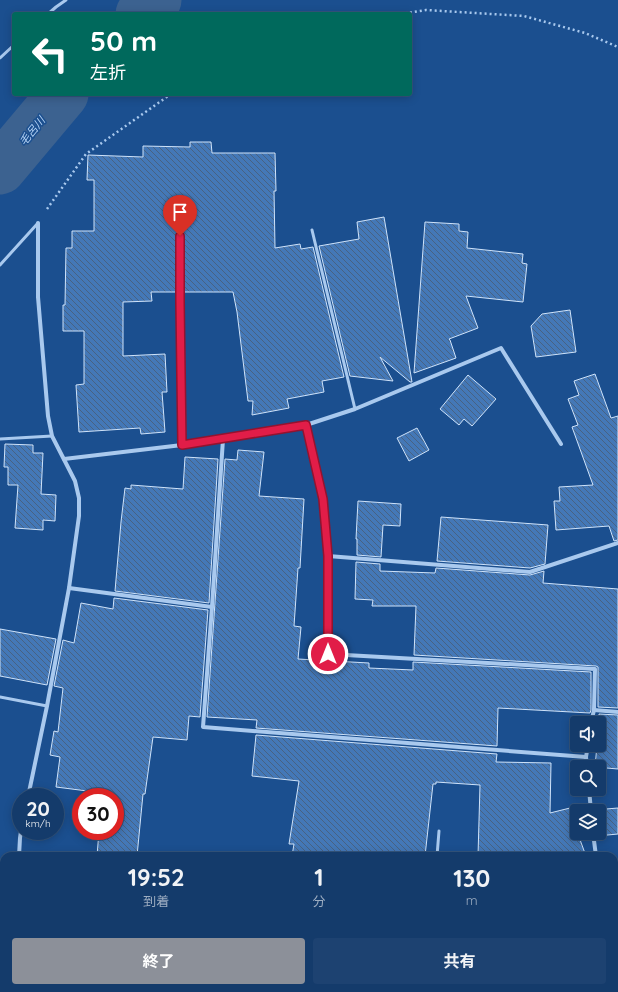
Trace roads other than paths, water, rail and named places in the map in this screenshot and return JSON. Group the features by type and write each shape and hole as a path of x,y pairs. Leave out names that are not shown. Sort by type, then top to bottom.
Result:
{"street":[{"path":"30,788 69,588 79,516 79,498 75,481 52,436 48,416 38,297 38,222"},
{"path":"64,458 182,445 306,425 355,409 501,348 561,444"},
{"path":"306,425 323,499 328,556 328,654 595,669 593,716"},
{"path":"223,439 203,727 586,757 587,752"},
{"path":"328,556 530,572 618,543"},
{"path":"69,588 212,607"},
{"path":"594,710 618,712"},
{"path":"19,852 20,840"},
{"path":"594,840 595,852"}],"lane":[{"path":"50,12 66,0"},
{"path":"0,58 12,47"},
{"path":"0,265 38,222"},
{"path":"180,222 182,445"},
{"path":"312,230 355,409"},
{"path":"0,439 52,436"},
{"path":"0,697 47,706"},
{"path":"437,852 438,831"}],"waterway":[{"name":"毛呂川","path":"143,12 156,0"},
{"name":"毛呂川","path":"0,169 61,96"}]}
